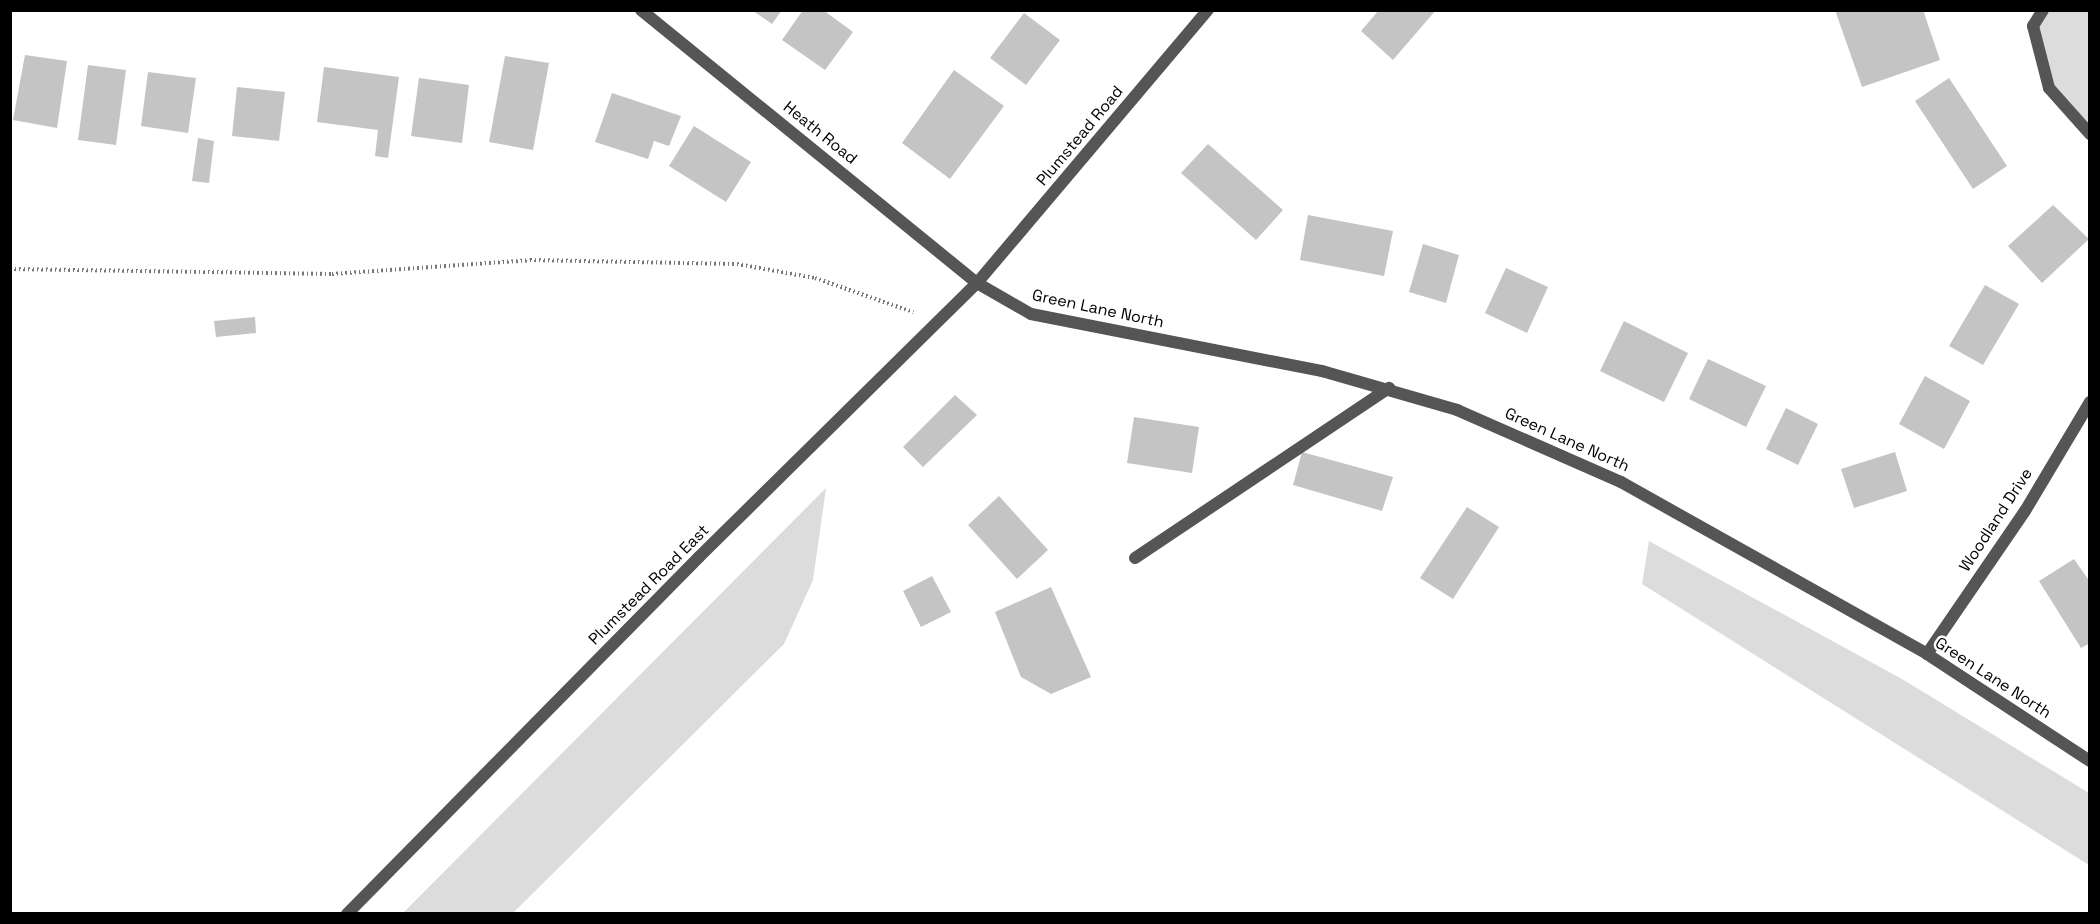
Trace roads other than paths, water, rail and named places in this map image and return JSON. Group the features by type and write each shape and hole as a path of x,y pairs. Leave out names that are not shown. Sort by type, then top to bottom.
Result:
{"street":[{"name":"Heath Road","path":"641,10 978,283"},
{"name":"Plumstead Road","path":"978,283 1208,10"},
{"path":"2043,10 2033,26 2049,88 2090,134"},
{"name":"Plumstead Road East","path":"347,914 978,283"},
{"name":"Green Lane North","path":"978,283 1030,314 1322,371 1389,388 1457,410 1621,482 1927,654 2090,761"},
{"path":"1135,558 1389,388"},
{"name":"Woodland Drive","path":"1927,654 2025,511 2090,402"}]}
